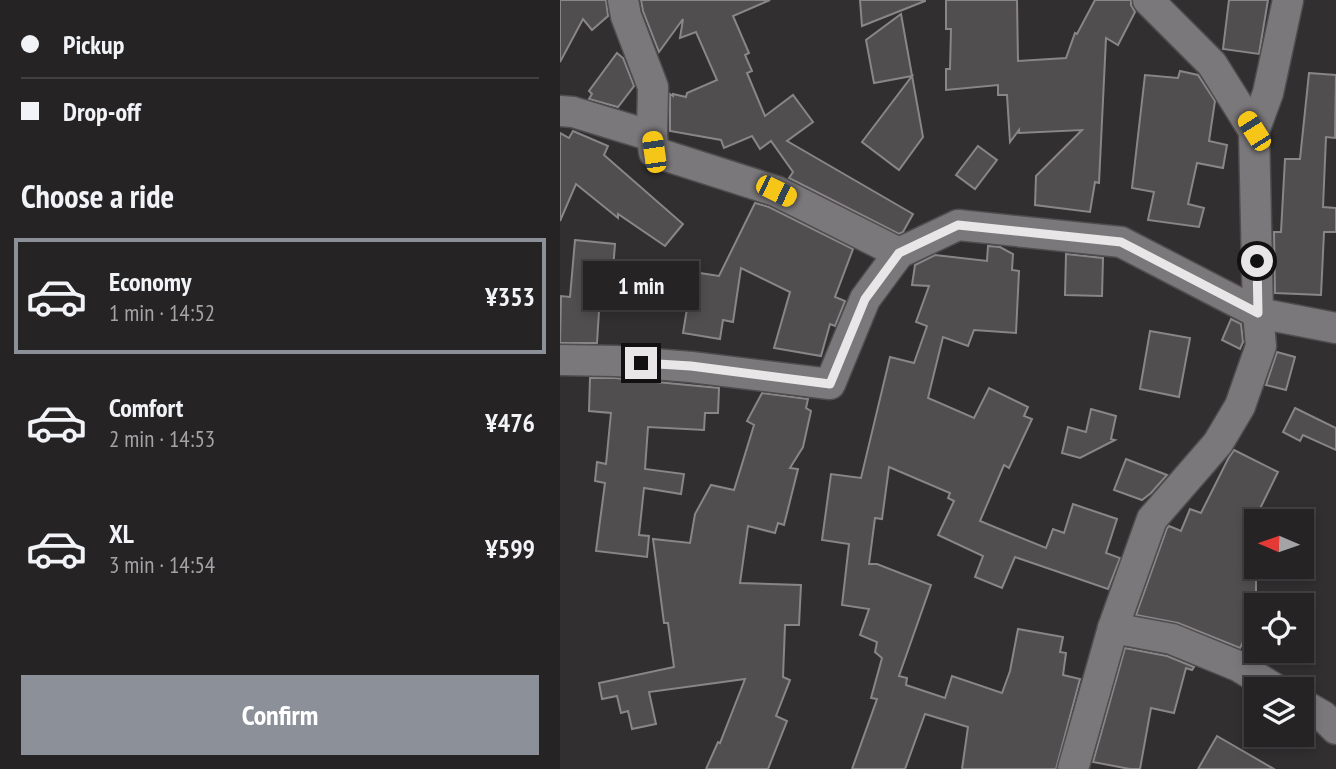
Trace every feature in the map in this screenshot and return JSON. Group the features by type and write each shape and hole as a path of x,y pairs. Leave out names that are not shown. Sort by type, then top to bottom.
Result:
{"street":[{"path":"623,0 626,16 653,87 654,152 776,191 899,253"},
{"path":"1147,0 1212,64 1254,131"},
{"path":"1073,769 1113,628 1152,519 1218,443 1240,406 1261,346 1254,131 1268,93 1288,0"},
{"path":"560,111 573,112 652,136"},
{"path":"560,360 691,366 830,384 865,299 899,253 958,225 1121,242 1258,313 1336,328"},
{"path":"1113,628 1172,639 1238,666 1256,677"},
{"path":"1314,711 1336,729"}],"building":[{"path":"560,0 606,0 608,16 592,30 583,19 560,62"},
{"path":"641,0 770,0 733,16 749,53 745,55 752,71 747,73 765,116 793,95 813,122 787,141 913,214 903,232 899,234 789,178 793,172 771,141 760,149 752,136 724,148 721,140 670,131 670,94 686,97 687,93 717,80 696,32 680,38 683,19 659,52"},
{"path":"860,0 925,0 925,1 862,26"},
{"path":"946,0 1017,0 1018,61 1066,58 1075,33 1077,34 1095,0 1131,0 1135,12 1118,45 1106,38 1099,183 1095,182 1090,212 1035,205 1036,176 1082,130 1019,133 1019,130 1010,142 1007,95 998,95 998,85 946,90 946,69 950,69 951,29 946,29"},
{"path":"1229,0 1268,0 1259,54 1223,49"},
{"path":"901,14 923,137 899,170 862,142 912,76 874,83 866,40"},
{"path":"617,53 623,58 634,86 618,107 589,99 592,94 589,91"},
{"path":"1180,71 1198,75 1215,101 1209,141 1227,145 1223,168 1197,163 1188,204 1204,208 1199,227 1148,220 1154,192 1132,188 1145,75 1178,78"},
{"path":"1309,73 1336,75 1335,138 1326,137 1323,207 1336,208 1336,232 1324,232 1321,295 1275,293 1274,232 1281,232 1285,159 1300,159"},
{"path":"573,131 608,146 604,155 683,224 665,246 618,214 618,218 576,184 560,221 560,133 569,138"},
{"path":"978,146 997,160 975,189 956,175"},
{"path":"755,203 769,207 853,249 835,297 845,301 835,326 830,324 821,356 774,348 790,292 741,268 733,322 723,320 720,339 683,333 693,272 719,276"},
{"path":"575,240 615,244 611,296 600,295 597,343 560,343 561,296 570,297"},
{"path":"988,246 1000,247 1013,254 1012,270 1019,271 1016,333 974,330 968,346 943,337 928,398 974,418 989,388 1028,407 1024,416 1032,419 1009,468 1004,465 980,521 1046,548 1053,529 1064,533 1073,504 1117,519 1106,553 1120,558 1108,589 1015,557 1002,588 975,577 983,556 938,535 954,501 948,498 950,493 889,467 882,519 875,518 869,564 877,564 931,585 899,676 907,678 906,685 945,698 952,676 1002,693 1010,671 1018,629 1063,637 1060,652 1066,653 1063,675 1080,679 1056,769 962,769 968,727 925,714 905,769 852,769 877,699 871,698 882,658 875,652 877,642 860,635 869,609 842,605 849,544 822,540 831,474 861,478 890,357 914,363 927,326 916,322 929,286 912,285 915,265 935,255 987,261"},
{"path":"1066,254 1103,258 1102,296 1065,295"},
{"path":"1231,319 1241,324 1243,342 1240,349 1222,340"},
{"path":"1150,331 1190,338 1179,397 1140,389"},
{"path":"1277,352 1295,357 1286,390 1266,385"},
{"path":"590,378 719,388 718,413 705,413 704,430 648,427 645,469 684,474 681,494 644,488 639,535 649,536 647,557 596,551 605,483 595,481 597,462 606,464 611,413 589,411"},
{"path":"762,393 808,399 806,408 811,411 803,447 790,468 798,469 784,525 778,523 775,533 748,526 740,583 801,585 799,625 785,625 783,677 790,680 776,716 787,721 768,769 706,769 718,742 720,743 745,679 649,692 656,724 632,729 628,711 621,713 617,696 602,699 599,683 674,667 668,623 664,623 653,539 690,543 695,514 711,485 734,490 754,425 747,421"},
{"path":"1295,408 1336,428 1336,450 1303,435 1300,441 1283,432"},
{"path":"1091,409 1116,416 1111,439 1115,440 1080,458 1062,453 1068,427 1086,432"},
{"path":"1234,450 1278,472 1260,509 1244,509 1244,579 1256,579 1256,593 1244,593 1244,640 1240,648 1178,623 1136,615 1167,528 1169,526 1181,531 1190,509 1201,513"},
{"path":"1126,459 1167,475 1142,500 1114,490"},
{"path":"1125,648 1167,656 1194,667 1192,670 1186,668 1174,713 1151,708 1140,769 1093,762"},
{"path":"1217,736 1274,769 1198,769"}],"route":[{"path":"641,363 691,366 830,384 865,299 899,253 958,225 1121,242 1258,313 1257,261"}]}
